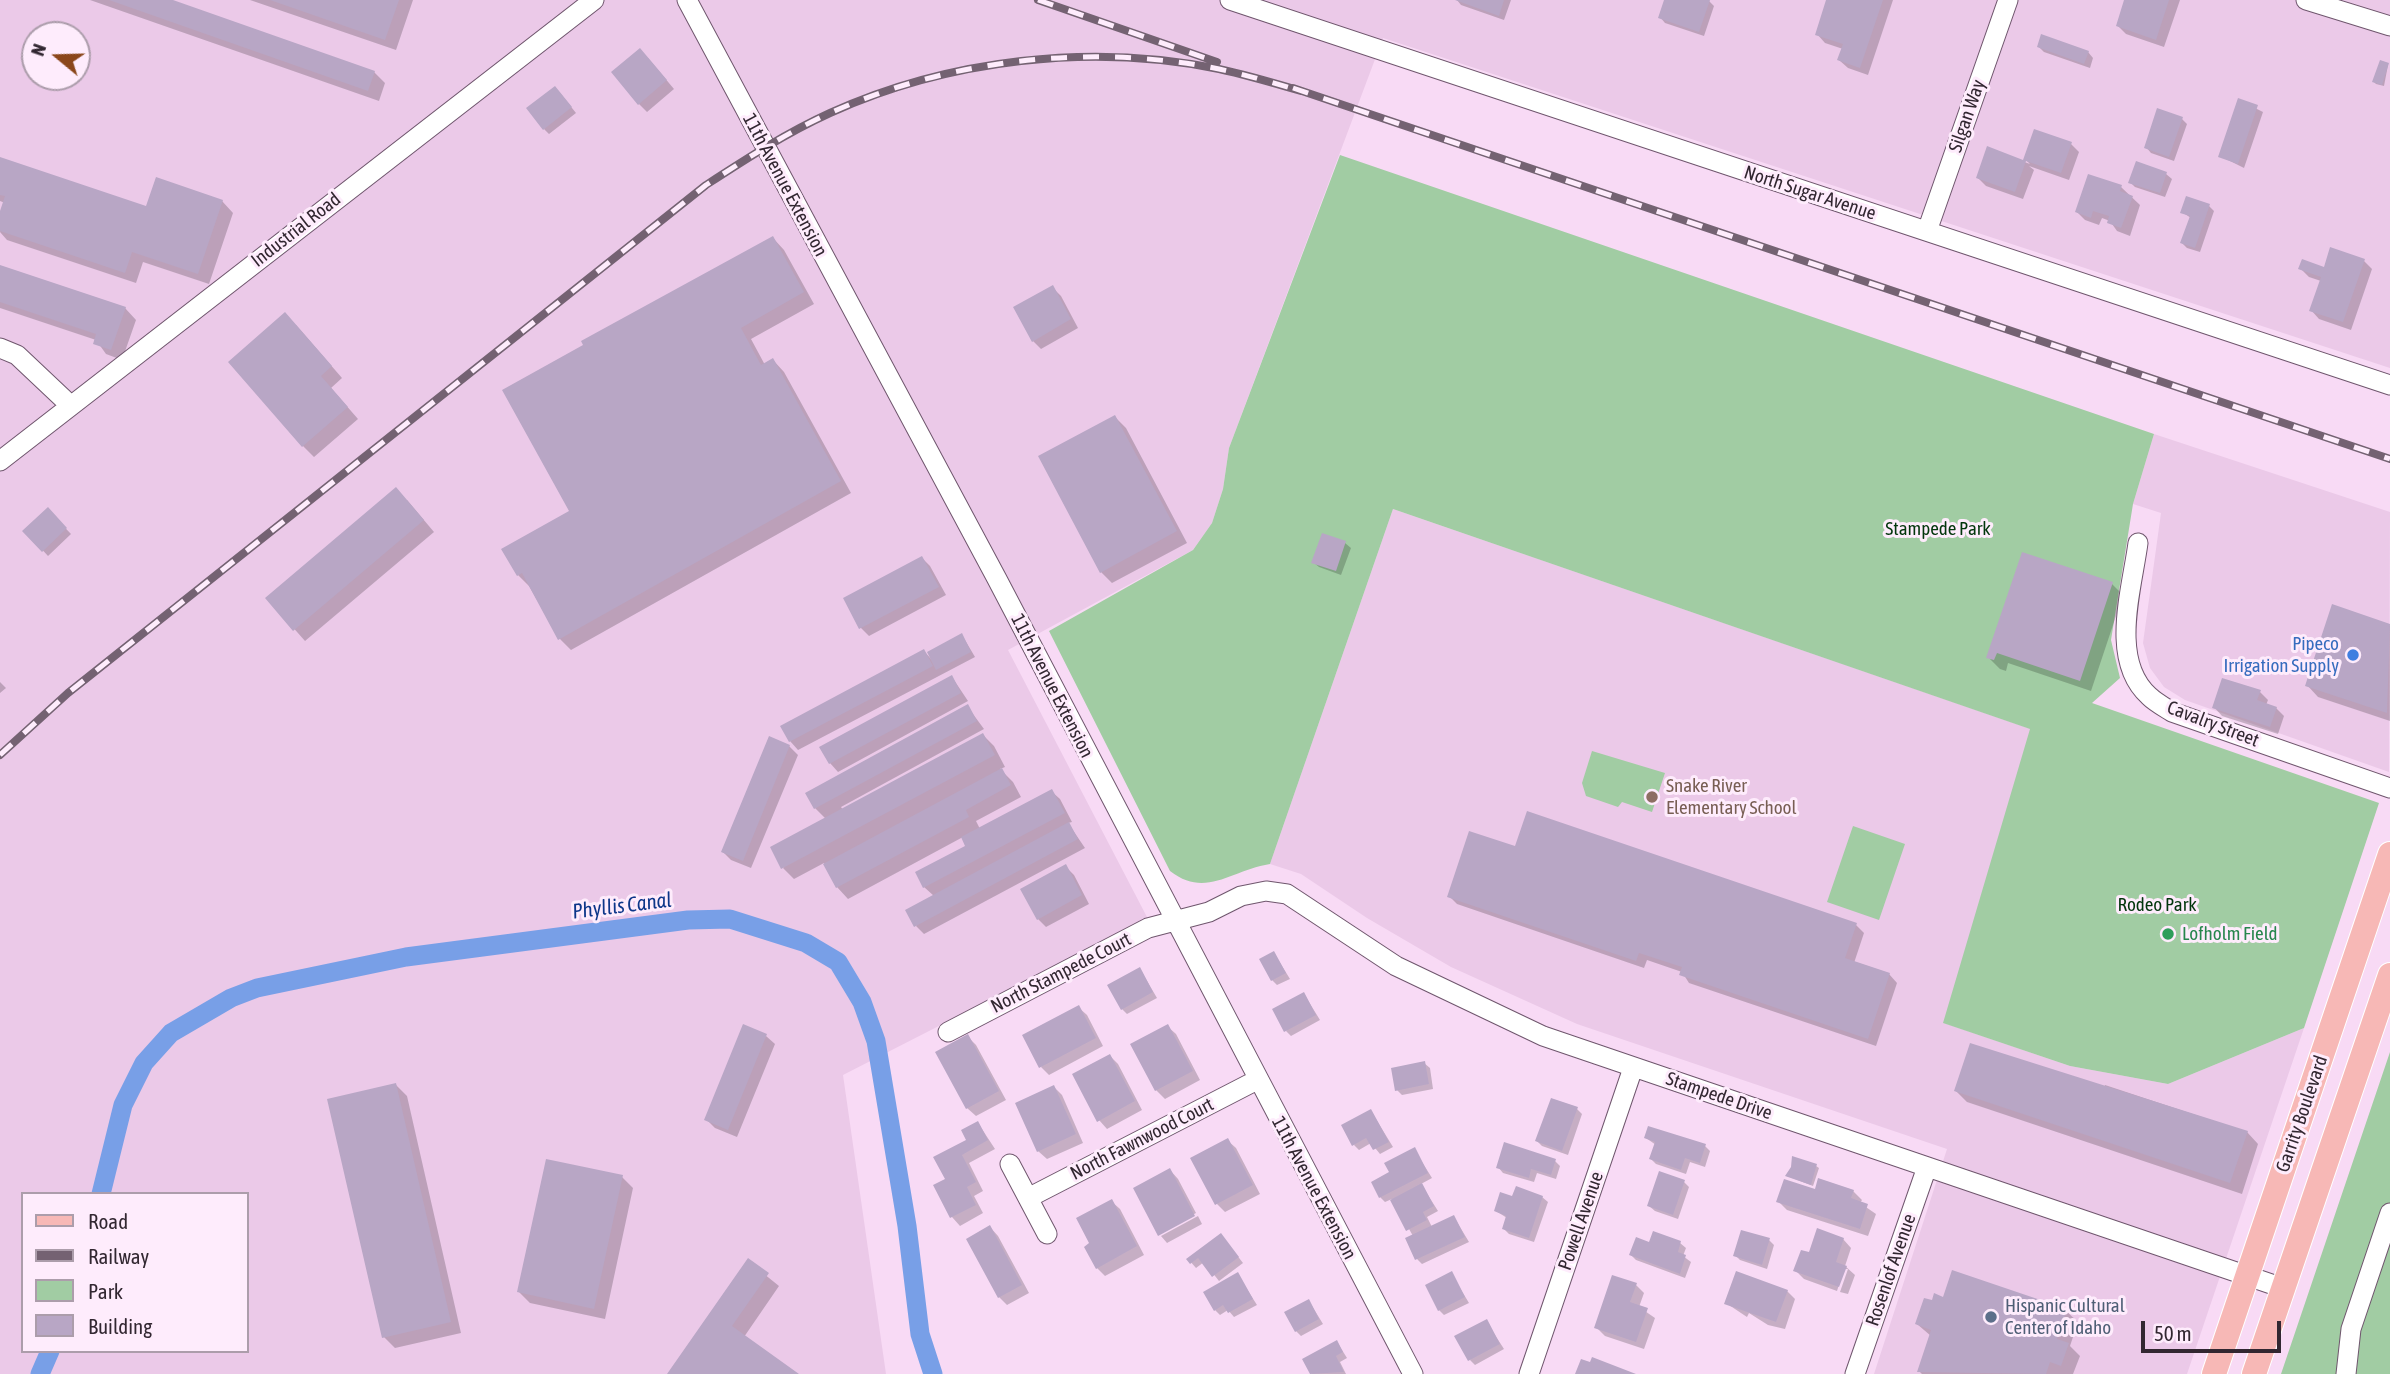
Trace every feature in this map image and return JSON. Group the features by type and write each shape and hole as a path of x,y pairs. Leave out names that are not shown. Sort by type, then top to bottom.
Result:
{"main road":[{"name":"Garrity Boulevard","path":"2214,1374 2390,854"},
{"name":"Garrity Boulevard","path":"2254,1374 2390,975"}],"street":[{"name":"Industrial Road","path":"0,461 594,0"},
{"name":"11th Avenue Extension","path":"687,0 1413,1374"},
{"name":"North Sugar Avenue","path":"1230,0 2390,386"},
{"name":"Silgan Way","path":"1927,231 2008,0"},
{"path":"2306,0 2390,26"},
{"path":"0,348 16,355 70,405"},
{"name":"Cavalry Street","path":"2138,543 2125,643 2132,673 2148,696 2172,712 2390,789"},
{"name":"Stampede Drive","path":"1176,921 1209,912 1241,896 1266,891 1287,894 1396,965 1463,1000 1543,1036 2283,1288"},
{"name":"North Stampede Court","path":"948,1032 1148,928 1176,921"},
{"name":"Powell Avenue","path":"1529,1374 1633,1068"},
{"name":"North Fawnwood Court","path":"1028,1198 1257,1080"},
{"path":"1010,1164 1047,1234"},
{"name":"Rosenlof Avenue","path":"1855,1374 1927,1167"},
{"path":"2346,1374 2351,1329 2390,1213"}],"shaded area":[{"path":"0,0 2390,0 2390,368 1383,38 1229,448 1223,489 1212,523 1193,550 1008,650 1148,919 843,1075 886,1374 0,1374"},
{"path":"2154,434 2390,512 2389,772 2185,700 2164,687 2150,668 2143,643 2161,513 2133,504"},
{"name":"Snake River Elementary School","path":"1393,509 2031,729 1944,1023 2070,1066 2168,1084 2304,1028 2187,1374 1874,1374 1947,1149 1577,1024 1451,967 1367,918 1301,874 1270,864"}],"green space":[{"name":"Stampede Park","path":"1340,155 2154,434 2133,504 2111,640 2120,678 2092,703 2379,803 2304,1028 2168,1084 2070,1066 1943,1023 2030,729 1393,509 1270,864 1207,883 1195,883 1170,871 1049,631 1193,550 1212,523 1223,489 1229,448"},
{"path":"1592,751 1665,773 1652,812 1622,802 1618,807 1586,796 1582,783"},
{"path":"1853,826 1905,844 1879,920 1827,902"},
{"path":"2390,1052 2390,1374 2281,1374"}],"building":[{"path":"109,0 173,0 375,71 368,91"},
{"path":"270,0 399,0 385,40"},
{"path":"1455,0 1504,0 1499,16"},
{"path":"1664,0 1710,0 1699,32 1658,18"},
{"path":"1826,0 1883,0 1860,68 1837,60 1843,44 1815,35"},
{"path":"2124,0 2169,0 2156,40 2116,26"},
{"path":"2041,34 2089,51 2084,64 2037,47"},
{"path":"640,48 667,80 638,105 611,72"},
{"path":"2380,60 2389,63 2382,85 2372,82"},
{"path":"555,86 572,107 543,130 526,108"},
{"path":"2238,98 2258,105 2238,164 2218,157"},
{"path":"2157,108 2183,117 2169,157 2144,148"},
{"path":"2034,129 2072,142 2061,173 2026,161 2015,192 1976,178 1987,146 2023,160"},
{"path":"0,157 146,206 156,177 223,200 198,274 132,252 125,273 0,231 0,211 5,196 0,195"},
{"path":"2136,161 2167,172 2160,193 2128,183"},
{"path":"2088,174 2122,185 2120,191 2133,196 2121,228 2107,223 2109,216 2093,211 2091,218 2075,212"},
{"path":"2186,196 2210,204 2195,248 2180,243 2190,216 2180,213"},
{"path":"773,236 804,292 741,328 761,365 773,358 841,481 558,640 522,573 517,576 501,549 569,511 502,390 583,345 581,341"},
{"path":"2330,247 2365,259 2343,322 2309,311 2321,277 2298,269 2302,259 2324,267"},
{"path":"0,265 126,307 111,350 93,344 96,334 0,302"},
{"path":"1053,285 1071,319 1032,342 1013,307"},
{"path":"285,312 332,366 321,376 348,407 302,447 228,362"},
{"path":"1115,415 1177,531 1100,573 1038,456"},
{"path":"396,487 424,520 293,631 265,598"},
{"path":"48,507 67,528 42,552 22,531"},
{"path":"1322,533 1346,541 1336,571 1311,563"},
{"path":"2022,552 2113,582 2080,681 1997,653 1994,660 1986,658"},
{"path":"922,556 939,587 859,629 843,598"},
{"name":"Pipeco Irrigation Supply","path":"2332,604 2390,624 2387,713 2305,686"},
{"path":"962,633 971,652 936,670 927,652"},
{"path":"924,649 933,666 789,742 780,726"},
{"path":"952,675 961,693 829,764 819,747"},
{"path":"2222,678 2261,690 2257,700 2277,707 2270,727 2212,708"},
{"path":"968,704 977,721 814,809 805,793"},
{"path":"983,733 995,755 781,869 770,847"},
{"path":"769,736 790,745 743,861 721,852"},
{"path":"1002,768 1011,785 966,810 969,817 836,888 823,864"},
{"path":"1052,789 1065,813 923,888 915,872 965,846 961,837"},
{"path":"1527,811 1857,923 1845,958 1890,973 1868,1039 1679,975 1682,967 1639,953 1636,961 1447,897 1469,831 1515,846"},
{"path":"1069,822 1078,839 914,927 905,910"},
{"path":"1066,864 1082,895 1037,920 1020,889"},
{"path":"1274,951 1286,973 1271,981 1259,959"},
{"path":"1140,967 1153,992 1121,1010 1107,985"},
{"path":"1304,992 1316,1015 1284,1032 1272,1009"},
{"path":"1079,1005 1096,1038 1039,1068 1022,1035"},
{"path":"743,1024 767,1034 728,1130 704,1120"},
{"path":"1168,1024 1193,1071 1155,1091 1130,1044"},
{"path":"968,1034 999,1091 966,1109 935,1052"},
{"path":"1970,1043 2248,1131 2230,1183 1954,1091"},
{"path":"1110,1054 1135,1101 1097,1122 1072,1074"},
{"path":"1425,1061 1429,1084 1395,1091 1391,1068"},
{"path":"396,1083 451,1322 382,1338 327,1099"},
{"path":"1054,1085 1076,1134 1037,1152 1015,1103"},
{"path":"1551,1098 1578,1107 1562,1151 1535,1141"},
{"path":"1371,1109 1389,1142 1373,1150 1366,1138 1352,1146 1341,1125"},
{"path":"978,1121 988,1140 962,1155 976,1182 967,1187 976,1205 950,1218 933,1185 945,1179 933,1157 966,1140 961,1130"},
{"path":"1648,1126 1706,1144 1700,1163 1685,1158 1681,1170 1649,1159 1655,1142 1644,1138"},
{"path":"1228,1138 1253,1185 1215,1205 1190,1158"},
{"path":"1504,1142 1556,1159 1551,1175 1531,1169 1529,1178 1496,1168"},
{"path":"1415,1147 1428,1173 1379,1198 1371,1182 1389,1172 1384,1163"},
{"path":"1792,1156 1817,1164 1811,1185 1785,1176 1791,1167"},
{"path":"546,1159 623,1175 594,1309 517,1292"},
{"path":"1170,1168 1195,1216 1158,1236 1133,1188"},
{"path":"1659,1171 1685,1180 1673,1215 1647,1206"},
{"path":"1818,1178 1854,1190 1851,1198 1868,1204 1860,1229 1776,1202 1784,1179 1815,1189"},
{"path":"1422,1183 1434,1206 1423,1212 1427,1220 1406,1231 1390,1200"},
{"path":"1516,1186 1543,1196 1529,1238 1502,1229 1506,1216 1494,1211 1500,1192 1512,1196"},
{"path":"1112,1199 1137,1246 1096,1269 1084,1247 1089,1243 1076,1218"},
{"path":"1454,1215 1465,1237 1415,1260 1405,1238"},
{"path":"990,1225 1022,1285 998,1298 966,1239"},
{"path":"1817,1228 1844,1238 1836,1262 1847,1266 1839,1287 1793,1271 1801,1250 1809,1252"},
{"path":"1741,1230 1770,1238 1762,1265 1733,1256"},
{"path":"1653,1231 1681,1241 1678,1252 1686,1255 1680,1274 1629,1255 1636,1237 1649,1242"},
{"path":"1221,1233 1239,1257 1212,1277 1198,1258 1190,1264 1186,1259"},
{"path":"748,1258 769,1273 732,1326 799,1374 667,1374"},
{"name":"Hispanic Cultural Center of Idaho","path":"1952,1270 2067,1309 2057,1339 2069,1343 2061,1366 2050,1362 2046,1374 1917,1372 1931,1330 1915,1324 1924,1298 1932,1300 1934,1293 1943,1297"},
{"path":"1452,1271 1465,1297 1438,1311 1425,1285"},
{"path":"1736,1271 1788,1290 1776,1322 1724,1304"},
{"path":"1238,1272 1253,1299 1228,1313 1223,1305 1214,1311 1203,1292"},
{"path":"1612,1275 1637,1283 1630,1302 1648,1308 1636,1342 1594,1328"},
{"path":"1309,1299 1319,1319 1295,1332 1284,1312"},
{"path":"1487,1319 1500,1344 1468,1361 1454,1336"},
{"path":"1337,1340 1343,1352 1336,1356 1344,1372 1310,1374 1302,1359"},
{"path":"1592,1357 1636,1374 1575,1374 1581,1359 1590,1362"}],"waterway":[{"name":"Phyllis Canal","path":"101,1192 123,1105 144,1063 171,1033 231,998 257,988 406,957 688,920 730,919 806,943 838,962 862,1002 876,1041 907,1226 920,1334 933,1374"},
{"name":"Phyllis Canal","path":"40,1374 49,1353"}],"railway":[{"path":"1038,0 1217,62"},
{"path":"0,755 68,693 706,185 766,147 814,121 876,95 923,80 972,68 1071,57 1170,61 1229,71 1301,91"},
{"path":"1293,88 2390,459"}],"place":[{"name":"Pipeco Irrigation Supply","path":"2353,655"},
{"name":"Snake River Elementary School","path":"1652,797"},
{"name":"Lofholm Field","path":"2168,934"},
{"name":"Hispanic Cultural Center of Idaho","path":"1991,1317"}],"park label":[{"name":"Rodeo Park","path":"2157,905"}]}
